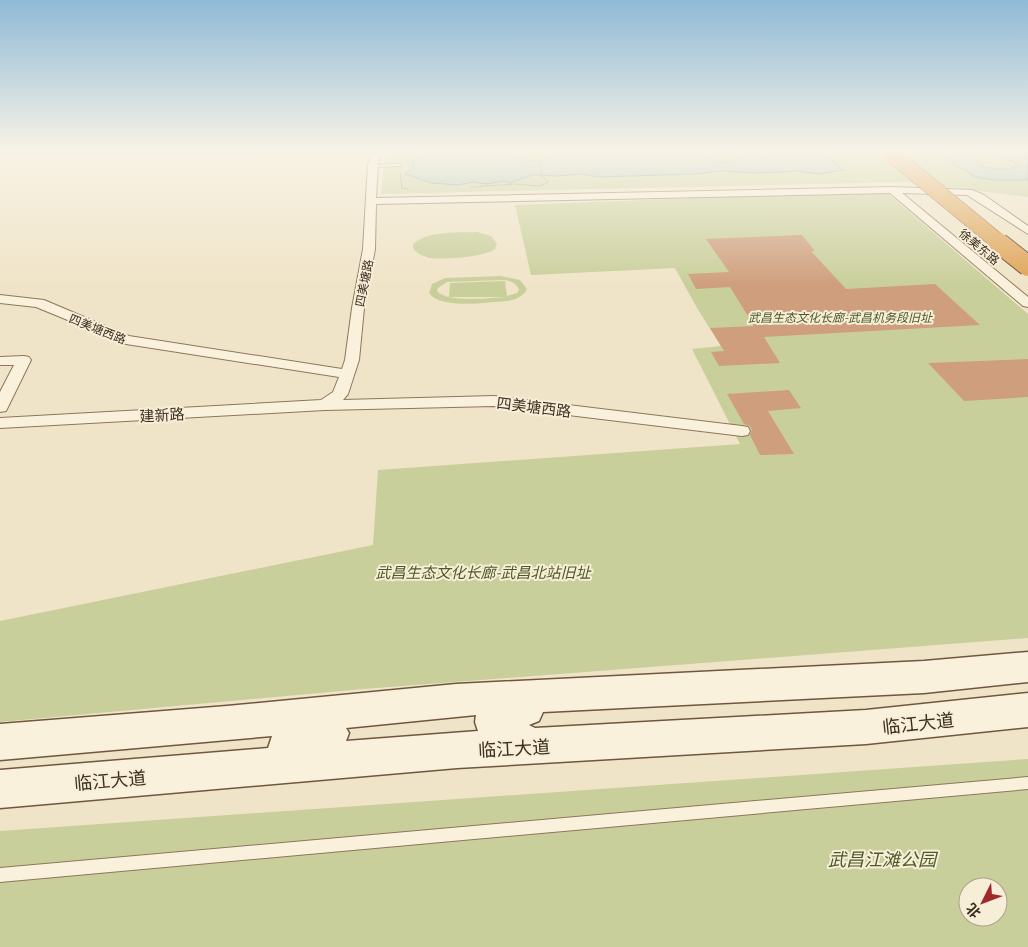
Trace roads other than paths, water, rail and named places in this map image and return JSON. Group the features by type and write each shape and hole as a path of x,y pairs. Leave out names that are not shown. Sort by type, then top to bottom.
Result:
{"highway":[{"path":"943,196 1028,266"},
{"path":"957,196 1028,254"}],"main road":[{"path":"0,742 456,700 924,677 1028,666"},
{"path":"536,746 496,729 492,722 493,716 505,711 637,700 647,690"},
{"name":"临江大道","path":"0,789 457,750 866,727 1028,710"},
{"path":"209,771 233,752 314,745 329,740 331,732 313,714"}],"street":[{"name":"四美塘路","path":"325,405 340,394 352,360 358,308 369,248 372,196"},
{"path":"372,201 601,196"},
{"name":"徐美东路","path":"904,196 1028,304"},
{"path":"978,196 1028,231"},
{"name":"四美塘西路","path":"0,299 39,303 126,340 347,374"},
{"path":"0,362 24,360 0,407"},
{"name":"四美塘西路","path":"325,405 494,401 742,431"},
{"name":"建新路","path":"0,423 325,405"}],"lane":[{"path":"0,875 1028,782"}],"park label":[{"name":"武昌生态文化长廊-武昌机务段旧址","path":"840,316"},
{"name":"武昌生态文化长廊-武昌北站旧址","path":"483,571"},
{"name":"武昌江滩公园","path":"882,858"}]}
